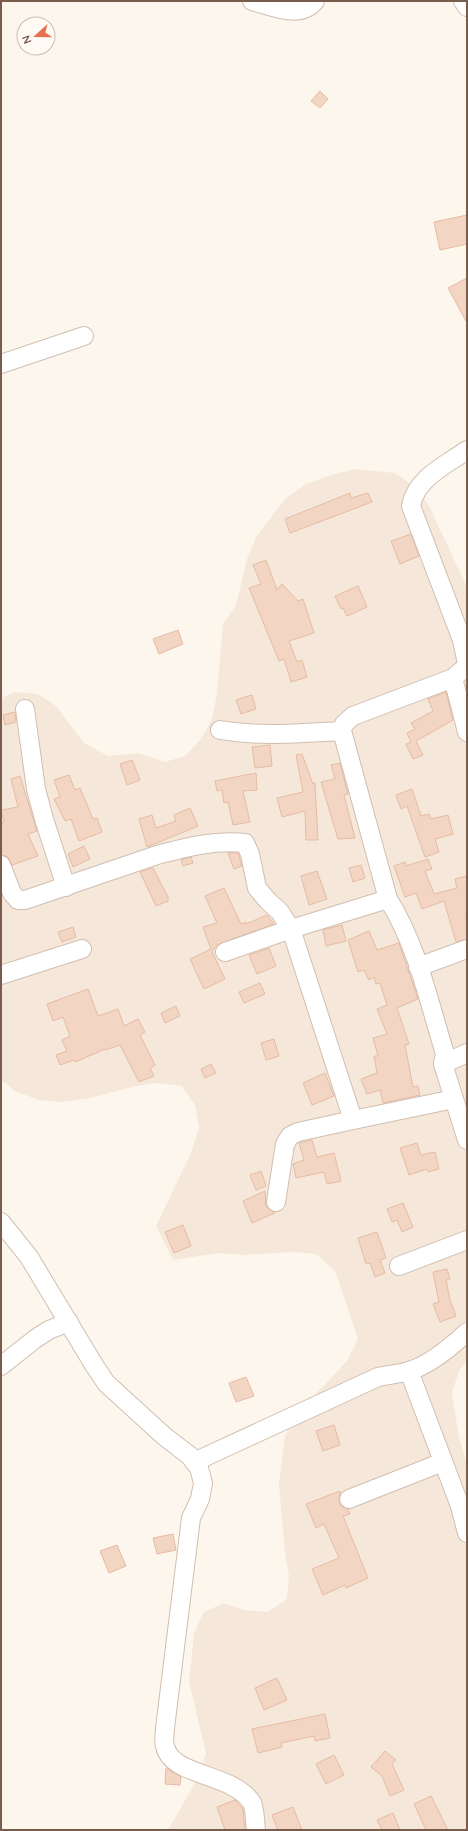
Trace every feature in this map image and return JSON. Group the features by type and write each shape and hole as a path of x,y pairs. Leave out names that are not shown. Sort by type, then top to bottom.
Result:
{"street":[{"path":"252,1 289,11 305,9 315,1"},
{"path":"463,1 467,7"},
{"path":"1,364 84,336"},
{"path":"467,450 422,482 413,495 411,506 462,640 467,665 458,681 467,732"},
{"path":"458,681 353,716 344,724 342,731 388,899 396,913 418,967 445,1054 443,1064 467,1140"},
{"path":"25,710 36,789 44,820 66,887"},
{"path":"220,730 244,734 265,735 342,731"},
{"path":"1,866 12,893 18,900 25,900 178,849 219,841 244,843 250,854 257,888 280,912 291,928 353,1120"},
{"path":"225,952 291,928 388,899"},
{"path":"1,975 82,949"},
{"path":"418,967 467,949"},
{"path":"443,1064 467,1053"},
{"path":"276,1202 285,1144 290,1136 298,1132 454,1099"},
{"path":"1,1222 29,1257 106,1383 164,1436 190,1456 199,1468 203,1483 200,1499 191,1518 164,1746 170,1759 178,1765 221,1780 238,1790 252,1803 256,1830"},
{"path":"398,1266 467,1240"},
{"path":"1,1366 35,1339 49,1330 69,1322"},
{"path":"194,1462 378,1376 409,1371 420,1366 455,1343 467,1332"},
{"path":"409,1371 460,1506 467,1533"},
{"path":"349,1499 443,1462"}],"shaded area":[{"path":"355,469 395,473 415,487 429,506 467,587 467,1360 459,1371 452,1393 459,1438 467,1464 467,1830 168,1830 199,1776 206,1753 189,1682 194,1634 203,1613 223,1603 244,1610 268,1612 287,1599 289,1576 285,1553 279,1484 285,1436 298,1413 347,1361 358,1339 335,1271 316,1254 294,1252 243,1255 219,1253 173,1260 156,1226 191,1153 199,1128 195,1105 182,1086 159,1083 136,1086 90,1098 61,1102 39,1100 15,1091 1,1080 1,698 15,692 38,694 56,706 84,743 108,756 138,753 165,762 185,756 201,739 212,719 217,693 223,624 236,605 247,559 256,537 286,498 306,484 331,475"}],"building":[{"path":"320,91 328,99 320,108 311,101"},
{"path":"467,215 467,244 440,250 434,222"},
{"path":"467,278 467,323 448,288"},
{"path":"350,493 351,498 368,493 372,502 290,533 285,519"},
{"path":"411,534 419,556 400,564 391,541"},
{"path":"266,560 277,590 282,584 298,601 303,599 314,633 289,641 297,662 302,660 307,677 291,682 284,659 279,661 249,588 261,584 253,565"},
{"path":"358,586 367,607 347,616 343,608 341,609 335,596"},
{"path":"178,630 183,644 159,654 153,639"},
{"path":"446,692 453,720 416,741 423,755 413,759 406,744 411,742 407,733 415,729 411,723 433,711 428,699"},
{"path":"252,695 256,709 241,714 236,700"},
{"path":"15,712 16,722 5,725 3,715"},
{"path":"270,745 272,766 255,768 252,747"},
{"path":"302,754 313,784 315,783 318,840 306,840 305,811 282,817 277,798 303,792 296,755"},
{"path":"132,760 140,780 127,785 120,764"},
{"path":"340,763 348,794 344,795 355,838 338,839 321,782 335,779 331,765"},
{"path":"256,773 257,790 243,791 250,822 233,825 228,802 224,803 222,790 217,791 215,781"},
{"path":"69,775 75,790 80,788 93,819 97,818 102,832 79,841 71,819 65,821 54,799 60,797 54,780"},
{"path":"20,776 37,831 28,834 38,856 12,865 8,857 1,855 1,823 4,822 1,810 18,807 11,779"},
{"path":"412,789 421,816 429,814 431,819 448,815 453,834 435,839 439,852 425,857 407,806 401,809 396,795"},
{"path":"190,808 198,826 147,847 139,819 152,815 156,828 176,821 174,815"},
{"path":"84,846 90,859 73,867 68,854"},
{"path":"228,853 238,853 242,866 234,869"},
{"path":"191,857 193,863 183,866 181,860"},
{"path":"428,859 432,869 425,871 434,894 457,888 455,879 467,876 467,939 456,942 444,901 422,909 416,893 405,897 394,866 405,862 406,866"},
{"path":"361,865 365,878 353,882 349,868"},
{"path":"153,868 168,897 168,901 156,906 140,872"},
{"path":"317,871 327,899 309,905 301,876"},
{"path":"224,888 241,924 245,922 246,924 267,915 274,924 217,945 212,952 225,979 204,989 190,959 211,949 203,927 217,923 205,896"},
{"path":"342,925 346,941 326,946 323,930"},
{"path":"73,927 76,937 62,942 58,932"},
{"path":"369,931 377,950 399,943 418,999 397,1008 409,1044 405,1045 413,1087 418,1086 420,1095 383,1103 380,1090 367,1094 361,1079 377,1073 374,1056 378,1056 373,1038 387,1034 377,1009 387,1005 380,983 376,984 374,977 369,980 364,970 358,972 348,940"},
{"path":"269,948 276,966 257,974 249,955"},
{"path":"260,983 265,994 244,1003 239,992"},
{"path":"88,989 98,1016 118,1009 124,1026 138,1019 145,1032 140,1035 155,1065 150,1068 154,1076 139,1082 120,1045 105,1049 75,1062 74,1060 60,1065 56,1055 67,1051 62,1040 70,1036 63,1017 53,1021 47,1004"},
{"path":"176,1006 180,1016 165,1023 161,1013"},
{"path":"274,1039 279,1056 266,1060 261,1043"},
{"path":"211,1064 216,1073 205,1078 201,1069"},
{"path":"325,1073 334,1096 312,1105 303,1083"},
{"path":"312,1140 317,1157 334,1153 341,1181 327,1184 324,1172 296,1178 293,1164 304,1160 299,1143"},
{"path":"417,1143 421,1155 435,1152 439,1169 428,1172 427,1169 409,1175 400,1148"},
{"path":"261,1171 266,1186 256,1190 250,1175"},
{"path":"265,1191 266,1206 275,1213 252,1223 243,1201"},
{"path":"403,1203 413,1227 402,1232 397,1220 392,1222 387,1209"},
{"path":"183,1225 191,1246 174,1253 165,1232"},
{"path":"377,1232 386,1258 380,1260 385,1273 375,1277 370,1263 366,1264 358,1238"},
{"path":"447,1269 450,1279 446,1280 450,1300 456,1316 440,1322 433,1304 439,1302 433,1272"},
{"path":"246,1377 254,1396 236,1402 229,1383"},
{"path":"334,1425 340,1445 323,1451 316,1431"},
{"path":"340,1491 339,1503 348,1509 350,1514 343,1516 368,1578 346,1588 345,1585 323,1595 312,1569 339,1558 324,1524 316,1528 306,1504"},
{"path":"173,1534 176,1550 157,1554 153,1538"},
{"path":"117,1545 126,1566 109,1573 100,1551"},
{"path":"277,1678 287,1700 264,1710 255,1688"},
{"path":"325,1714 330,1738 315,1741 314,1736 281,1743 282,1747 258,1753 252,1729"},
{"path":"385,1751 396,1760 392,1764 404,1790 390,1796 382,1776 371,1767"},
{"path":"334,1755 344,1775 326,1784 316,1764"},
{"path":"166,1768 181,1777 180,1785 165,1784"},
{"path":"431,1796 448,1830 426,1830 414,1804"},
{"path":"235,1800 243,1809 245,1830 225,1830 217,1807"},
{"path":"293,1807 302,1830 278,1830 272,1815"},
{"path":"393,1813 400,1830 382,1830 377,1820"}]}
